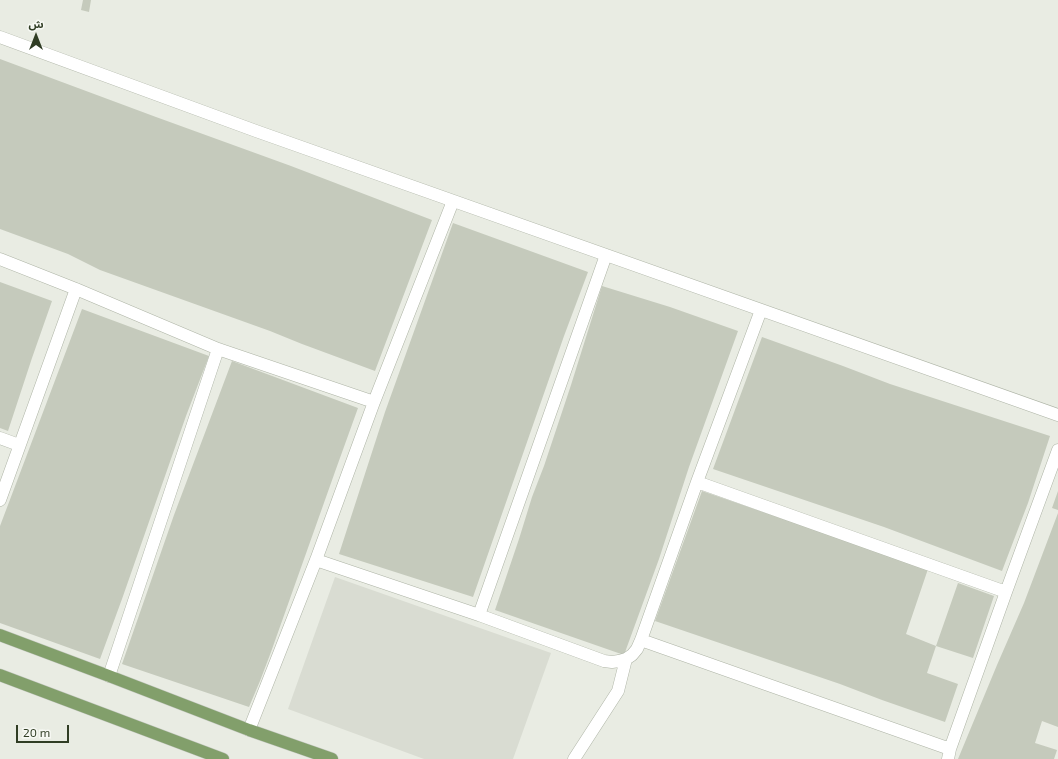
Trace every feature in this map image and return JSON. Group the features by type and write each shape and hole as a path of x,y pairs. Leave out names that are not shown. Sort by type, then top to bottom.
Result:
{"main road":[{"path":"0,635 249,730 332,759"},
{"path":"0,675 223,759"}],"street":[{"path":"0,37 256,131 1058,415"},
{"path":"249,730 316,560 374,402 453,201"},
{"path":"479,615 606,255"},
{"path":"0,259 76,289 218,349 374,402"},
{"path":"0,500 76,289"},
{"path":"316,560 479,615 604,661 612,662 626,659 637,649 641,640 697,482 761,310"},
{"path":"109,676 218,349"},
{"path":"0,438 20,445"},
{"path":"641,640 948,754 1058,450"},
{"path":"697,482 1006,592"},
{"path":"574,759 618,691 626,659"}],"shaded area":[{"path":"335,577 551,653 513,759 424,759 288,709"}],"building":[{"path":"83,0 91,0 89,12 81,10"},
{"path":"0,59 291,166 432,220 375,371 270,331 100,270 68,254 0,229"},
{"path":"453,223 588,272 564,336 473,597 339,554 385,412"},
{"path":"0,282 52,301 8,431 0,428"},
{"path":"602,286 670,307 738,331 624,655 495,610 571,385"},
{"path":"82,309 209,356 186,416 100,659 0,623 0,526"},
{"path":"762,337 890,384 1050,436 1028,503 1002,571 884,527 713,469"},
{"path":"232,361 358,408 271,652 249,707 122,664 174,515"},
{"path":"702,491 928,569 906,634 936,646 927,673 958,684 945,722 840,684 655,621"},
{"path":"1058,491 1058,510 1052,508"},
{"path":"1058,513 1058,727 1042,721 1035,743 1057,750 1054,759 958,759 1024,603"},
{"path":"958,583 994,596 973,658 936,646"}]}
